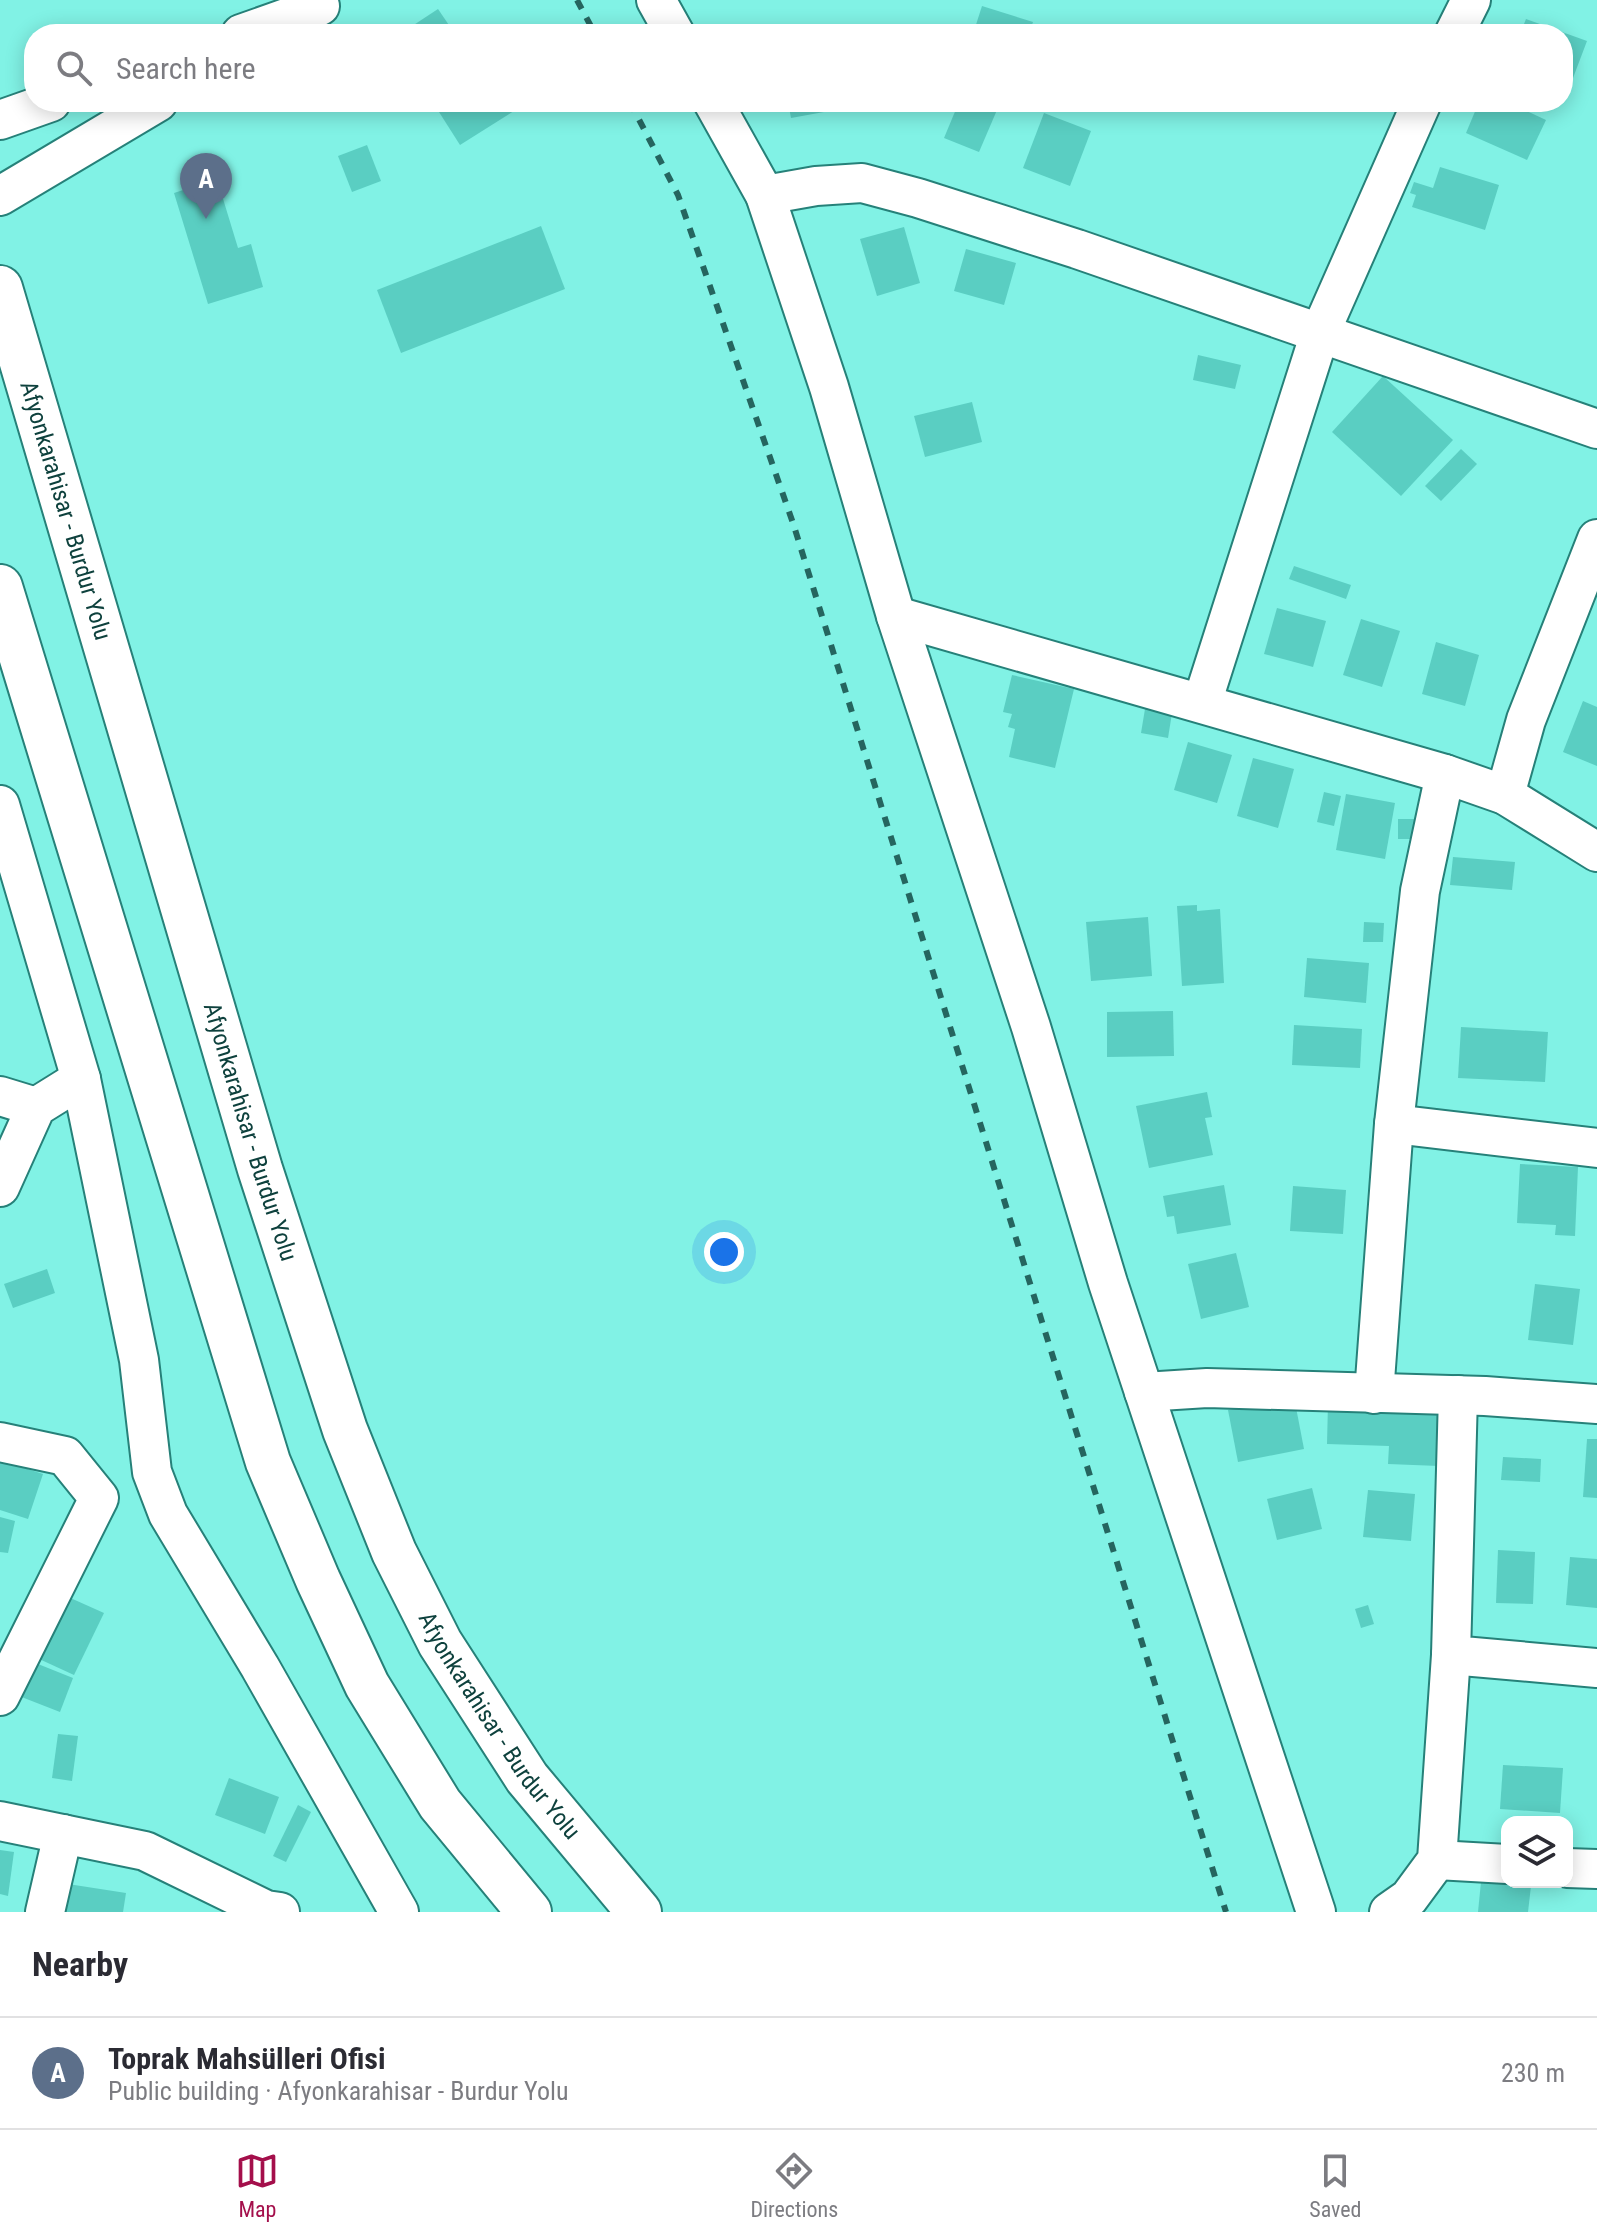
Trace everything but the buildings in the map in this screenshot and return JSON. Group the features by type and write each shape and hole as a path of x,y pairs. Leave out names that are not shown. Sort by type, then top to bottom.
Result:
{"highway":[{"name":"Afyonkarahisar - Burdur Yolu","path":"0,288 260,1169 345,1430 394,1552 440,1643 527,1778 639,1912"},
{"path":"0,587 268,1462 367,1685 440,1804 529,1912"}],"street":[{"path":"656,0 669,24"},
{"path":"1459,24 1471,0"},
{"path":"268,24 325,3"},
{"path":"289,24 325,3"},
{"path":"0,120 24,112"},
{"path":"0,196 141,112"},
{"path":"719,112 765,195 829,387 896,616 1031,1027 1108,1283 1316,1912"},
{"path":"1202,703 1320,333 1418,112"},
{"path":"765,195 816,186 862,183 1077,249 1597,429"},
{"path":"1505,795 1526,720 1597,539"},
{"path":"896,616 1445,774 1505,795 1597,852"},
{"path":"1374,1394 1394,1124 1420,891 1445,774"},
{"path":"0,805 81,1079 139,1360 152,1472 168,1514 260,1667 399,1912"},
{"path":"0,1187 36,1107 81,1079"},
{"path":"0,1096 36,1107"},
{"path":"1394,1124 1597,1148"},
{"path":"1144,1392 1207,1388 1458,1395 1597,1404"},
{"path":"1389,1912 1409,1898 1437,1860 1451,1655 1458,1395"},
{"path":"0,1442 65,1456 99,1498 0,1696"},
{"path":"1451,1655 1597,1668"},
{"path":"0,1821 145,1851 266,1910 280,1912"},
{"path":"45,1912 63,1834"},
{"path":"1437,1860 1501,1864"},
{"path":"1573,1868 1597,1869"}],"railway":[{"path":"577,0 590,24"},
{"path":"635,112 678,195 793,523 1226,1912"}],"place":[{"name":"Toprak Mahsülleri Ofisi","path":"206,219"}]}
